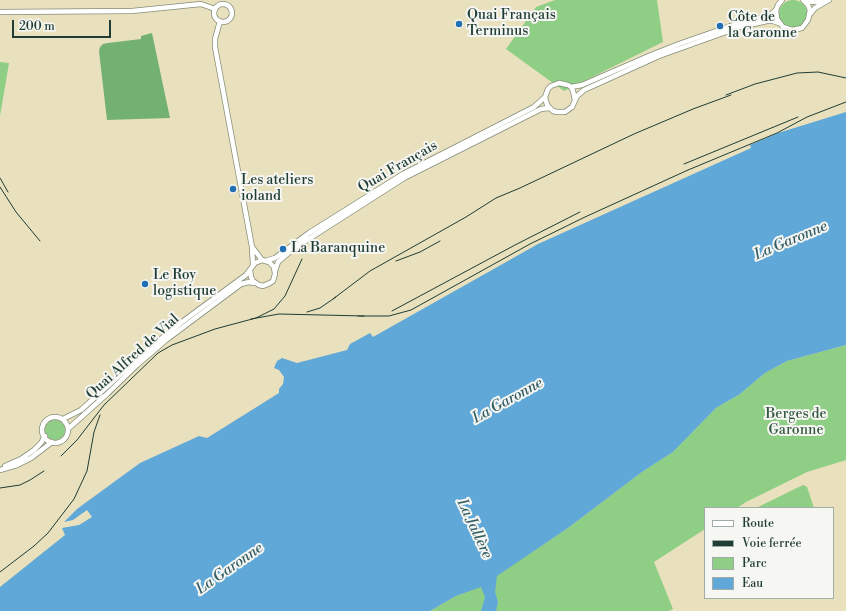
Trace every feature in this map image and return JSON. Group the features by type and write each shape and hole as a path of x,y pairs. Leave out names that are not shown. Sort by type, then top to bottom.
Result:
{"main road":[{"path":"571,87 582,85 679,44 739,23 769,16 776,10 782,0"},
{"path":"804,1 815,2 829,0"},
{"path":"575,100 575,95 571,87 564,83 555,84 548,89 545,97 549,108 557,112 565,112 572,107 575,100 584,90 659,56 740,27 773,21 779,23 787,30 797,30 806,25 815,8 829,0"},
{"path":"804,1 810,10 810,15"},
{"path":"0,12 132,11 201,4 215,9"},
{"path":"222,4 227,4 231,8 233,14 226,22 220,21 215,15 215,9 222,4"},
{"path":"776,10 779,23"},
{"path":"220,21 215,38 216,54 252,247 253,265 250,270 251,277 255,283 263,286 270,284 275,278 275,271 272,264 264,260 252,247"},
{"name":"Quai Français","path":"264,260 275,258 310,233 403,174 534,108 545,97"},
{"name":"Quai Français","path":"275,271 278,262 293,249 404,178 541,109 549,108"},
{"path":"253,265 264,260"},
{"name":"Quai Alfred de Vial","path":"63,419 81,410 152,346 246,275 250,270"},
{"name":"Quai Alfred de Vial","path":"68,429 166,340 238,286 246,282 255,283"},
{"path":"0,469 17,465 31,458 52,442 58,442 64,439 68,429 63,419 54,417 46,420 43,430 45,436 52,442"},
{"path":"0,469 30,453 39,446 45,436"}],"green space":[{"path":"555,0 657,0 663,42 564,91 506,49 536,7"},
{"path":"793,0 799,1 803,4 806,8 806,20 803,24 799,27 793,28 787,27 783,24 780,20 779,14 780,8 783,4 787,1"},
{"path":"152,33 170,118 107,120 99,51 100,47 103,44 108,43 141,39 141,36"},
{"path":"0,62 9,63 0,116"},
{"name":"Berges de Garonne","path":"846,345 846,460 807,472 738,507 704,507 704,530 654,562 673,609 668,611 430,611 456,596 481,586 568,528 642,472 673,452 716,408 740,394 765,373 787,361"},
{"path":"55,420 62,423 65,430 62,437 55,440 48,437 45,430 48,423"},
{"path":"803,485 807,487 814,507 758,507"}],"water":[{"path":"846,112 846,345 787,361 765,373 740,394 716,408 673,452 642,472 568,528 497,576 495,592 498,602 496,611 481,611 485,597 481,587 456,596 430,611 0,611 0,587 65,535 62,528 79,525 92,517 87,510 73,520 64,522 77,509 140,463 199,436 207,438 279,393 284,377 279,370 274,368 277,361 282,358 297,363 347,350 350,344 370,333 373,337 538,244 751,148 750,145 778,133"}],"railway":[{"path":"726,95 755,84 797,73 818,72 846,78"},
{"path":"333,299 370,271 466,217 496,198 634,134 731,95"},
{"path":"358,316 389,316 411,310 530,244 585,217 688,170 777,133 807,117 846,102"},
{"path":"684,164 798,117"},
{"path":"0,178 8,192"},
{"path":"0,187 16,212 40,241"},
{"path":"392,311 580,212"},
{"path":"396,261 420,252 440,241"},
{"path":"61,456 77,440 104,405 158,353 172,345 215,329 256,318 274,309 285,296 302,259"},
{"path":"307,312 320,308 336,297"},
{"path":"251,319 279,314 364,316"},
{"path":"0,572 34,546 48,533 74,499 87,471 94,432 100,415"},
{"path":"0,488 20,485 44,471"}],"place":[{"name":"Quai Français Terminus","path":"459,24"},
{"name":"Côte de la Garonne","path":"720,26"},
{"name":"Les ateliers ioland","path":"233,189"},
{"name":"La Baranquine","path":"283,249"},
{"name":"Le Roy logistique","path":"145,284"}],"water label":[{"name":"La Garonne","path":"791,241"},
{"name":"La Garonne","path":"508,401"},
{"name":"La Jallère","path":"474,529"},
{"name":"La Garonne","path":"230,569"}]}
